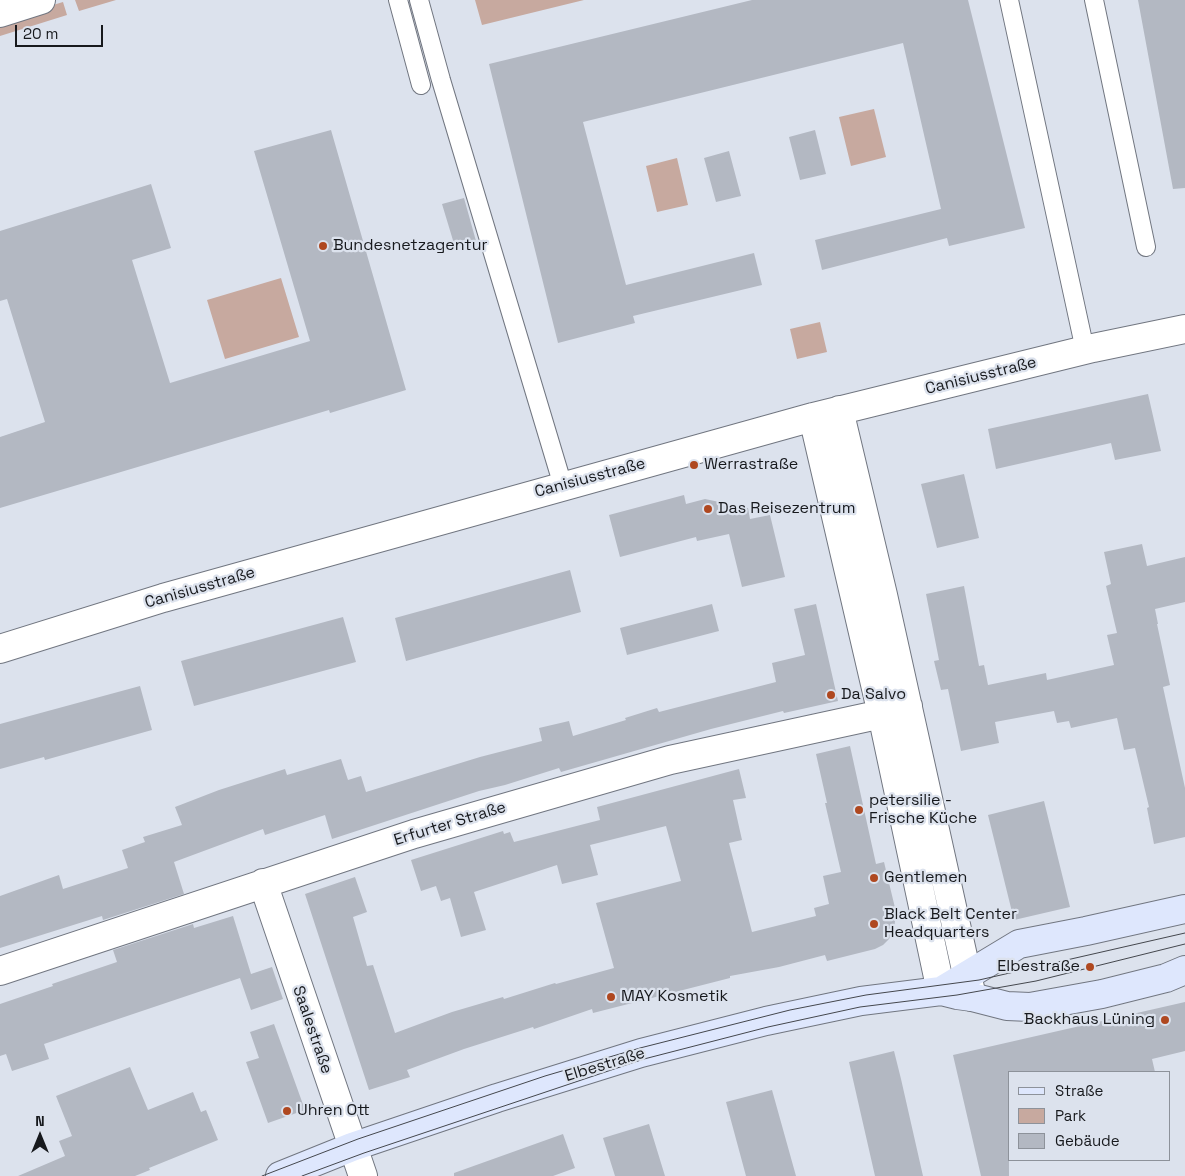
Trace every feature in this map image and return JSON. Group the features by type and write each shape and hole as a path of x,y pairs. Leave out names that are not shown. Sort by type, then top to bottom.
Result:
{"main road":[{"name":"Elbestraße","path":"280,1176 352,1147 497,1098 641,1053 766,1021 861,1001 941,991 969,985 1019,944 1086,932 1185,909"},
{"path":"969,985 1007,1006 1030,1007 1102,994 1166,978 1185,970"}],"street":[{"path":"0,13 41,0"},
{"name":"Canisiusstraße","path":"0,649 163,598 839,410 1086,350 1185,330"},
{"path":"839,410 908,706 969,985"},
{"path":"813,417 882,714 941,991"},
{"name":"Erfurter Straße","path":"0,970 414,834 670,760 882,714 908,706"},
{"name":"Saalestraße","path":"263,883 363,1176"}],"lane":[{"path":"398,0 421,85"},
{"path":"419,0 563,486"},
{"path":"1009,0 1086,350"},
{"path":"1094,0 1146,247"}],"green space":[{"path":"75,0 116,0 79,11"},
{"path":"475,0 584,0 482,25"},
{"path":"63,2 67,15 0,36 0,21"},
{"path":"874,109 886,157 851,166 839,117"},
{"path":"677,158 688,205 657,212 646,166"},
{"path":"281,278 299,337 225,359 207,300"},
{"path":"820,322 827,352 797,359 790,329"}],"building":[{"path":"752,0 968,0 1025,228 949,246 947,238 822,270 815,240 941,209 903,43 583,122 626,285 754,253 762,285 633,316 635,323 558,343 489,64"},
{"path":"1138,0 1185,0 1185,188 1173,189"},
{"name":"Bundesnetzagentur","path":"331,130 406,390 330,413 329,410 0,508 0,437 45,422 7,299 0,301 0,231 151,184 171,248 132,260 170,383 310,341 254,151"},
{"path":"815,130 826,174 800,180 789,137"},
{"path":"729,151 741,196 716,202 704,158"},
{"path":"464,198 476,241 455,247 442,204"},
{"path":"1148,394 1161,451 1115,460 1111,443 996,469 988,429"},
{"path":"964,474 979,538 937,548 921,484"},
{"path":"684,495 686,504 705,499 748,508 750,519 770,515 785,577 742,587 729,534 697,541 696,537 620,557 609,515"},
{"path":"1142,544 1147,566 1185,557 1185,602 1155,609 1170,685 1163,687 1185,788 1185,837 1154,844 1147,808 1149,807 1135,748 1124,750 1117,718 1071,728 1069,721 1057,723 1054,711 995,722 999,743 961,751 948,689 941,690 934,661 939,660 926,594 964,586 979,666 984,665 988,685 1046,673 1047,680 1114,665 1107,635 1117,633 1106,586 1111,584 1104,552"},
{"path":"570,570 581,612 406,661 395,618"},
{"path":"712,604 719,631 627,655 620,628"},
{"path":"816,604 838,701 784,713 783,711 711,729 561,772 559,768 479,791 332,839 325,815 265,835 263,829 174,862 184,894 103,920 102,916 0,948 0,896 59,875 63,889 128,868 122,850 145,842 143,837 182,825 175,807 219,790 285,769 287,775 341,759 348,780 361,776 366,792 480,757 542,741 539,728 569,721 573,736 626,720 625,718 657,708 659,712 776,682 772,663 805,655 794,609"},
{"path":"343,617 356,662 194,706 181,661"},
{"path":"140,686 152,730 45,760 44,757 0,769 0,724"},
{"path":"850,746 876,864 884,862 896,912 894,930 883,945 875,949 827,961 825,955 779,967 730,976 730,978 593,1013 592,1009 534,1029 533,1027 464,1049 407,1070 410,1077 369,1090 305,894 355,877 367,912 353,917 367,966 373,965 395,1033 452,1012 614,968 596,903 681,881 666,826 590,845 598,875 562,884 557,865 474,892 486,930 461,937 450,898 441,901 436,886 421,891 411,860 503,831 504,834 510,832 514,842 600,820 597,807 739,769 746,798 733,800 742,840 729,843 752,932 816,916 814,908 829,904 823,876 841,872 816,754"},
{"path":"1044,801 1070,907 1014,920 988,815"},
{"path":"233,916 251,974 272,967 283,999 251,1010 240,978 44,1044 49,1059 12,1071 6,1054 0,1056 0,1004 117,962 113,950 193,924 194,928"},
{"path":"1185,1002 1185,1051 1152,1059 1155,1071 1008,1071 1009,1176 981,1176 953,1055"},
{"path":"274,1024 305,1110 268,1123 246,1062 259,1058 250,1032"},
{"path":"894,1051 923,1176 875,1176 849,1062"},
{"path":"130,1067 148,1110 193,1092 201,1112 206,1110 218,1140 149,1168 150,1170 135,1176 18,1176 65,1156 59,1141 72,1136 56,1096"},
{"path":"772,1090 796,1176 746,1176 726,1102"},
{"path":"649,1124 665,1176 615,1176 603,1138"},
{"path":"563,1134 575,1168 553,1176 454,1176 454,1173"}],"tram line":[{"path":"262,1176 358,1139 545,1076 640,1048 790,1010 866,995 979,980 1185,933"},
{"path":"302,1176 364,1153 644,1059 768,1027 860,1007 957,995 1036,981 1185,944"}],"place":[{"name":"Bundesnetzagentur","path":"323,246"},
{"name":"Werrastraße","path":"694,465"},
{"name":"Das Reisezentrum","path":"708,509"},
{"name":"Da Salvo","path":"831,695"},
{"name":"petersilie - Frische Küche","path":"859,810"},
{"name":"Gentlemen","path":"874,878"},
{"name":"Black Belt Center Headquarters","path":"874,924"},
{"name":"Elbestraße","path":"1090,967"},
{"name":"MAY Kosmetik","path":"611,997"},
{"name":"Backhaus Lüning","path":"1165,1020"},
{"name":"Uhren Ott","path":"287,1111"}]}
